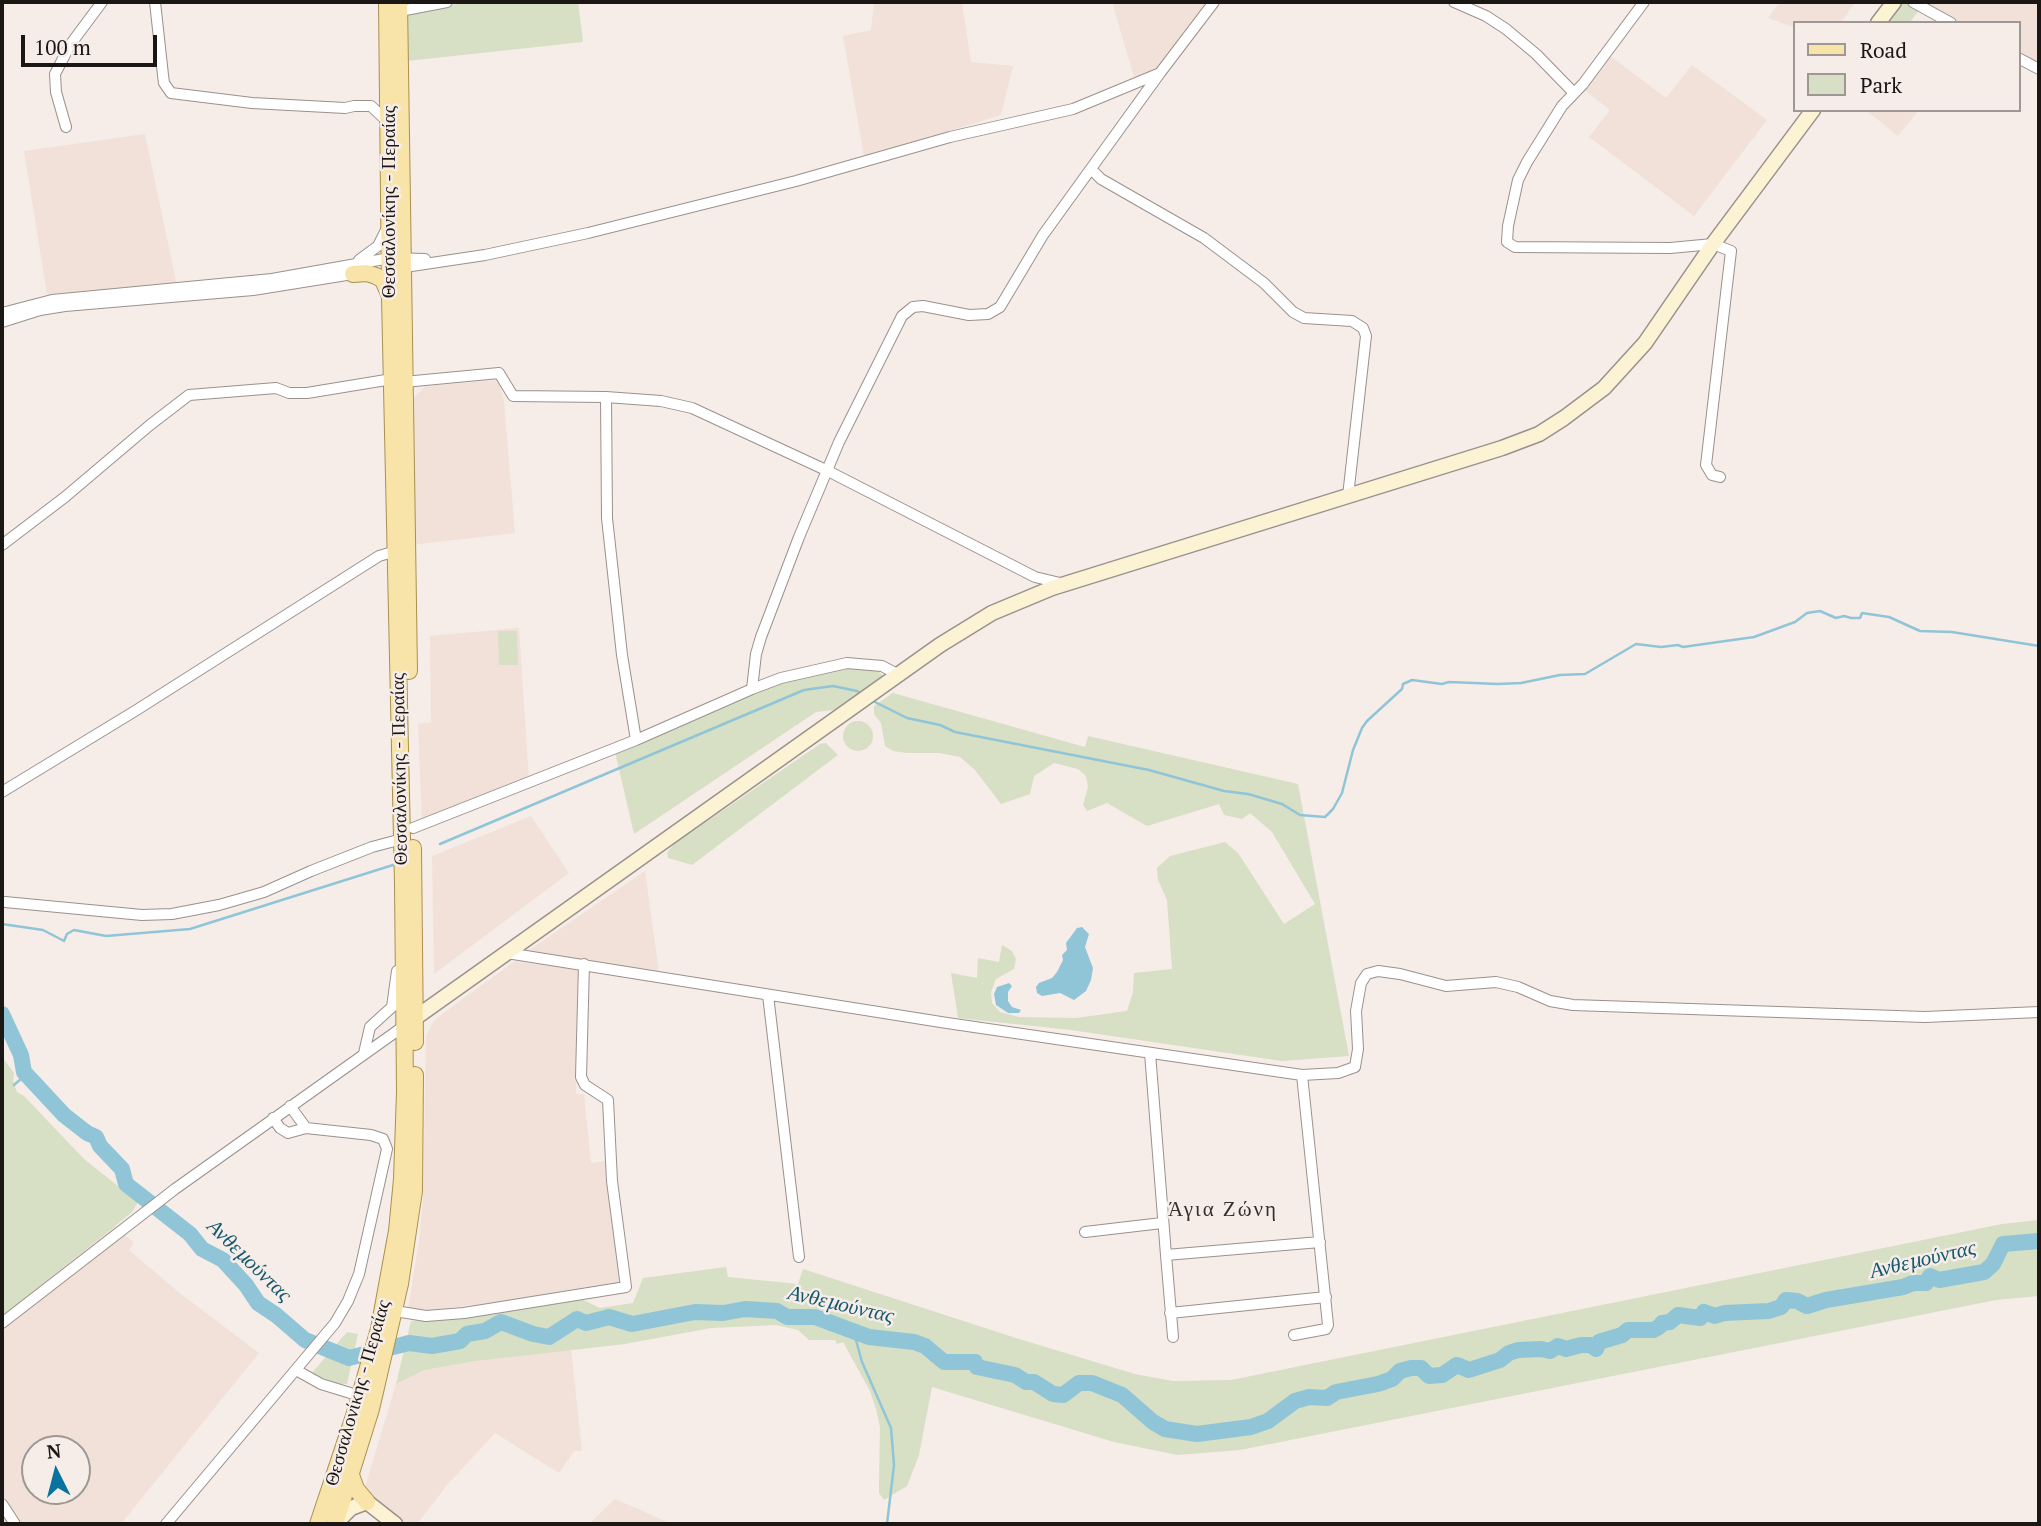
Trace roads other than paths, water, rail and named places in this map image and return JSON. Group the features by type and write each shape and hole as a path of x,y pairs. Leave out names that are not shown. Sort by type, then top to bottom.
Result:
{"main road":[{"name":"Θεσσαλονίκης - Περαίας","path":"396,5 390,124 391,221 396,263 390,297 398,380 396,551 408,838"},
{"name":"Θεσσαλονίκης - Περαίας","path":"385,1328 395,1311 415,1181 396,263 396,5"},
{"path":"352,269 383,280 390,297"},
{"name":"Θεσσαλονίκης - Περαίας","path":"335,1524 351,1475 385,1328 400,1207 410,1022 403,915 408,878"},
{"name":"Θεσσαλονίκης - Περαίας","path":"318,1524 360,1396 372,1379"},
{"path":"351,1475 358,1493 367,1502"}],"street":[{"path":"66,127 56,92 55,74 70,46 102,2"},
{"path":"155,2 164,83 171,93 252,103 345,108 371,106 390,124"},
{"path":"396,5 447,2"},
{"path":"752,689 761,637 799,537 839,442 902,316 912,307 923,306 969,315 994,311 1000,307 1043,235 1160,72 1214,2"},
{"path":"1454,2 1486,16 1506,29 1536,54 1574,93"},
{"path":"1644,2 1539,139 1518,180 1507,226 1507,242 1515,247 1670,248 1713,244 1731,251 1706,465 1712,475 1720,477"},
{"path":"1880,21 1894,2"},
{"path":"1913,2 1947,21"},
{"path":"2020,59 2039,69"},
{"path":"2,313 52,300 485,255 588,233 796,181 950,136 1073,109 1160,72"},
{"path":"2,1322 144,1211 273,1118 884,685 992,613 1064,584 1502,448 1539,434 1564,418 1604,388 1645,343 1713,244 1812,112"},
{"path":"1091,169 1101,179 1204,238 1264,283 1293,312 1304,318 1352,321 1363,328 1366,336 1348,496"},
{"path":"2,322 57,307 253,290 352,269 382,240 391,221"},
{"path":"2,545 189,395 276,387 289,393 307,393 398,380 499,373 513,396 606,397 661,401 692,408 828,471 1043,580 1064,584"},
{"path":"606,397 607,518 622,655 636,740"},
{"path":"2,792 379,556 396,551"},
{"path":"1027,572 1031,584 1029,596"},
{"path":"5,902 142,915 172,914 219,905 264,892 372,847 408,838 752,689 791,675 847,663 882,666 899,675"},
{"path":"364,1053 370,1027 392,1007 394,1001 403,915"},
{"path":"507,953 1302,1075 1338,1073 1355,1067 1358,1060 1356,1012 1361,983 1367,974 1377,971 1446,986 1496,982 1518,987 1550,1001 1573,1005 1925,1017 2039,1012"},
{"path":"395,1311 426,1316 464,1313 626,1287 612,1181 608,1100 585,1085 582,1077 584,964"},
{"path":"768,995 799,1257"},
{"path":"1150,1053 1172,1337"},
{"path":"1294,1335 1327,1328 1302,1075"},
{"path":"290,1106 306,1128"},
{"path":"166,1524 335,1323 359,1274 387,1149 383,1139 371,1135 306,1128 288,1133 280,1128 273,1118"},
{"path":"1084,1232 1162,1223"},
{"path":"1166,1255 1320,1242"},
{"path":"1170,1313 1326,1297"},
{"path":"296,1370 321,1384 360,1396"},
{"path":"335,1524 351,1508 367,1502 395,1524"},
{"path":"2,1504 15,1524"}],"water":[{"path":"1082,927 1089,934 1085,947 1093,968 1086,991 1074,1000 1060,993 1042,996 1037,993 1036,987 1039,983 1052,978 1057,972 1063,960 1062,955 1067,950 1066,943 1077,928"},
{"path":"1009,983 1012,986 1008,992 1008,1001 1012,1007 1021,1010 1019,1013 1008,1013 996,1005 994,994 997,987"}],"waterway":[{"path":"871,700 907,718 940,725 955,732 1149,770 1282,804 1300,815 1325,817 1342,793 1353,750 1362,728 1402,689 1403,684 1412,680 1442,684 1498,684 1585,674 1636,644 1683,647 1754,637 1795,622 1807,613 1820,611 1836,618 1860,618 1862,613 1889,617 1920,631 1952,632 2039,646"},
{"path":"440,844 804,690 833,686 857,691 863,695"},
{"path":"2,924 43,930 64,941 67,934 74,930 106,936 190,929 393,865"},
{"name":"Ανθεμούντας","path":"2,1014 21,1055 24,1072 64,1115 96,1137 100,1146 122,1169 126,1184 190,1234 202,1249 223,1260 258,1303 305,1340 349,1358 409,1343 432,1346 460,1341 467,1334 485,1331 501,1322 549,1337 577,1319 586,1323 609,1317 632,1324 695,1312 723,1313 745,1309 777,1311 787,1317 815,1317 869,1337 914,1342 925,1346 944,1362 975,1362 977,1367 1034,1382 1053,1394 1063,1395 1079,1383 1092,1383 1122,1395 1165,1429 1197,1434 1251,1427 1268,1421 1295,1401 1309,1397 1327,1398 1336,1392 1378,1384 1411,1368 1421,1368 1429,1376 1442,1375 1457,1365 1469,1370 1500,1360 1518,1350 1550,1351 1558,1346 1566,1349 1581,1345 1591,1345 1596,1349 1599,1342 1622,1335 1628,1330 1653,1330 1678,1315 1700,1318 1704,1312 1715,1316 1724,1313 1769,1311 1781,1307 1786,1300 1807,1306 1913,1283 1926,1283 1930,1276 1939,1280 1984,1272 1993,1264 2003,1244 2039,1241"},
{"path":"14,1085 24,1072"},
{"path":"853,1329 862,1362 891,1428 894,1465 887,1524"}],"district":[{"name":"Άγια Ζώνη","path":"1223,1210"}]}
